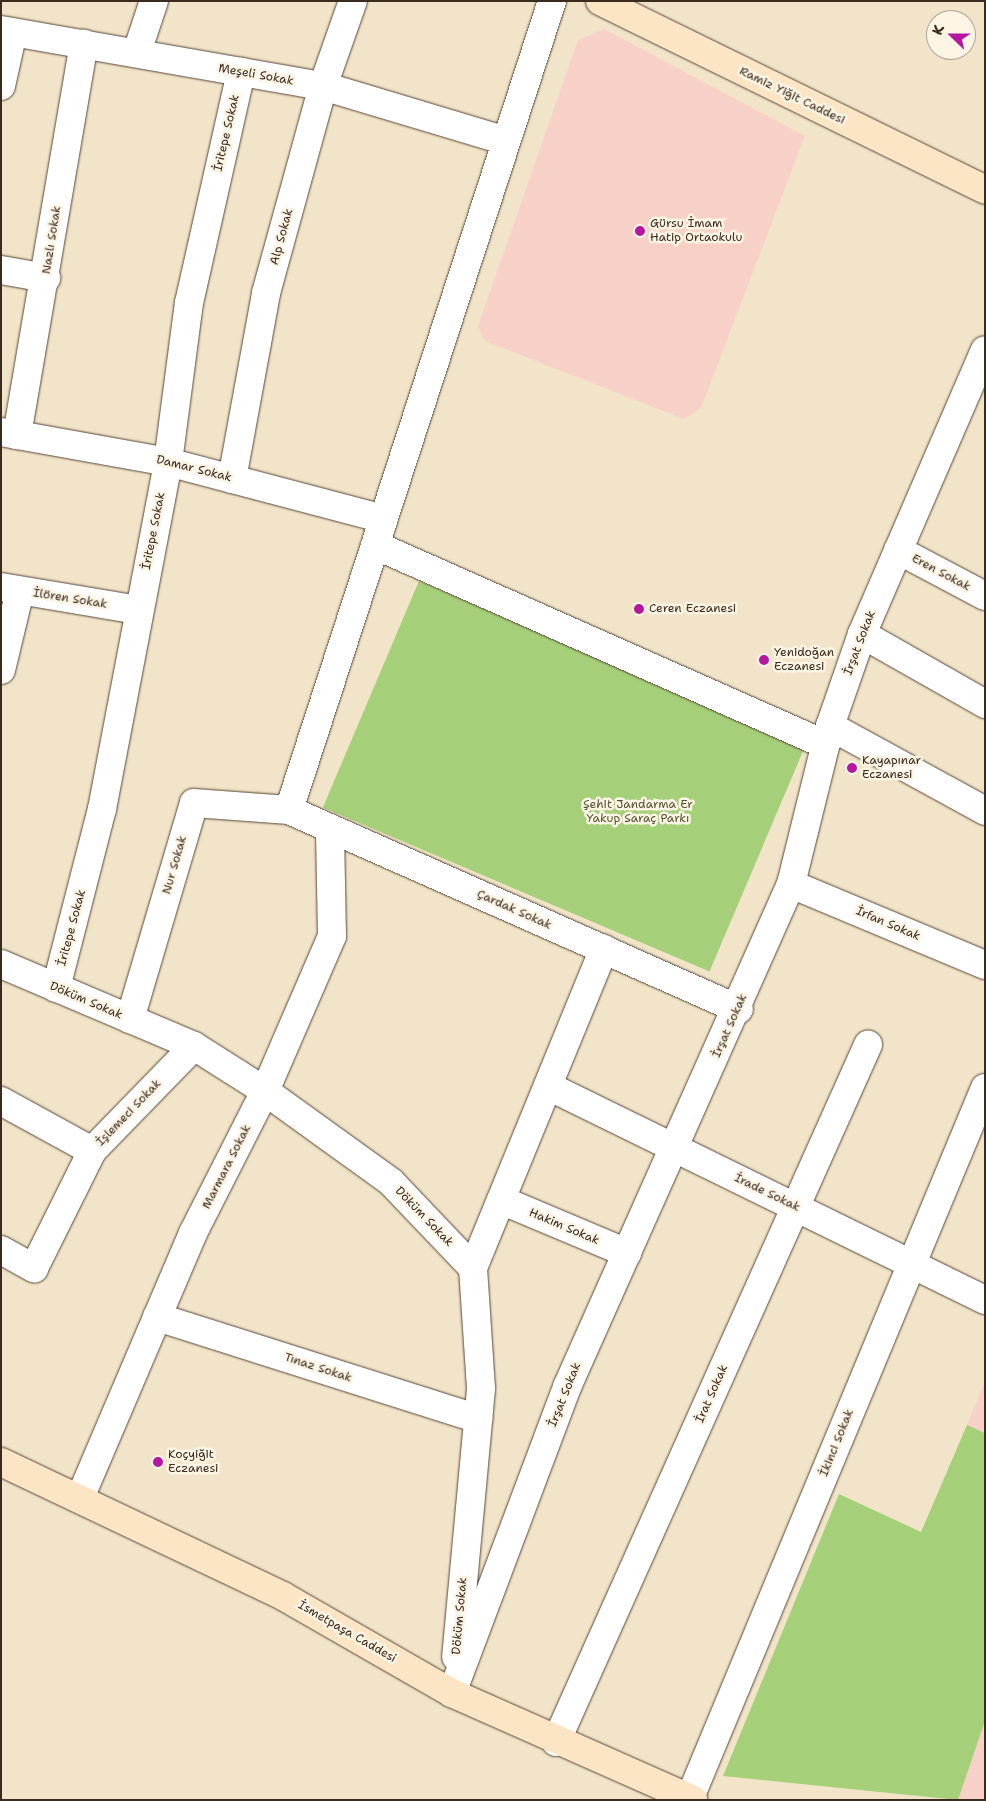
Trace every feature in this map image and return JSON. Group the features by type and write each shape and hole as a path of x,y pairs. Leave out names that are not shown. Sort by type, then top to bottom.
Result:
{"main road":[{"name":"Ramiz Yiğit Caddesi","path":"600,1 985,190"},
{"name":"İsmetpaşa Caddesi","path":"1,1462 283,1596 452,1693 556,1742 691,1799"}],"street":[{"path":"136,52 154,1"},
{"name":"Alp Sokak","path":"232,479 266,293 323,86 353,1"},
{"path":"289,810 552,1"},
{"path":"1,86 7,31"},
{"name":"Meşeli Sokak","path":"7,31 323,86 506,141"},
{"name":"Nazlı Sokak","path":"9,434 46,278 84,44"},
{"name":"İritepe Sokak","path":"56,988 102,809 168,462 189,303 241,72"},
{"path":"1,270 46,278"},
{"name":"İrşat Sokak","path":"452,1693 566,1387 738,1009 791,884 828,735 862,634 985,350"},
{"name":"Damar Sokak","path":"9,434 168,462 384,519"},
{"path":"376,545 828,735 985,811"},
{"name":"Eren Sokak","path":"898,550 985,596"},
{"path":"1,670 10,589"},
{"name":"İlören Sokak","path":"10,589 139,610"},
{"path":"862,634 985,704"},
{"name":"Nur Sokak","path":"130,1019 194,803 289,810"},
{"name":"Çardak Sokak","path":"289,810 738,1009"},
{"name":"Marmara Sokak","path":"80,1498 193,1232 266,1092 332,936 330,828"},
{"name":"İrfan Sokak","path":"791,884 985,965"},
{"path":"473,1268 604,949"},
{"name":"Döküm Sokak","path":"1,964 194,1046 266,1092 391,1182 473,1268 481,1389 452,1693"},
{"name":"İrat Sokak","path":"556,1742 868,1045"},
{"name":"İşlemeci Sokak","path":"1,1250 34,1268 92,1151 194,1046"},
{"name":"İrade Sokak","path":"548,1086 985,1300"},
{"name":"İkinci Sokak","path":"691,1799 910,1264 985,1088"},
{"path":"1,1101 92,1151"},
{"name":"Hakim Sokak","path":"501,1200 627,1253"},
{"name":"Tınaz Sokak","path":"157,1317 478,1419"}],"shaded area":[{"name":"Gürsu İmam Hatip Ortaokulu","path":"604,29 805,136 701,408 684,419 485,341 478,326 578,40"},
{"path":"985,1381 985,1433 967,1425"},
{"path":"985,1721 985,1800 958,1800"}],"green space":[{"name":"Şehit Jandarma Er Yakup Saraç Parkı","path":"419,581 806,745 709,972 323,807"},
{"path":"967,1425 985,1433 985,1721 958,1800 723,1776 839,1494 921,1532"}],"place":[{"name":"Gürsu İmam Hatip Ortaokulu","path":"640,231"},
{"name":"Ceren Eczanesi","path":"639,609"},
{"name":"Yenidoğan Eczanesi","path":"764,660"},
{"name":"Kayapınar Eczanesi","path":"852,768"},
{"name":"Koçyiğit Eczanesi","path":"158,1462"}]}
